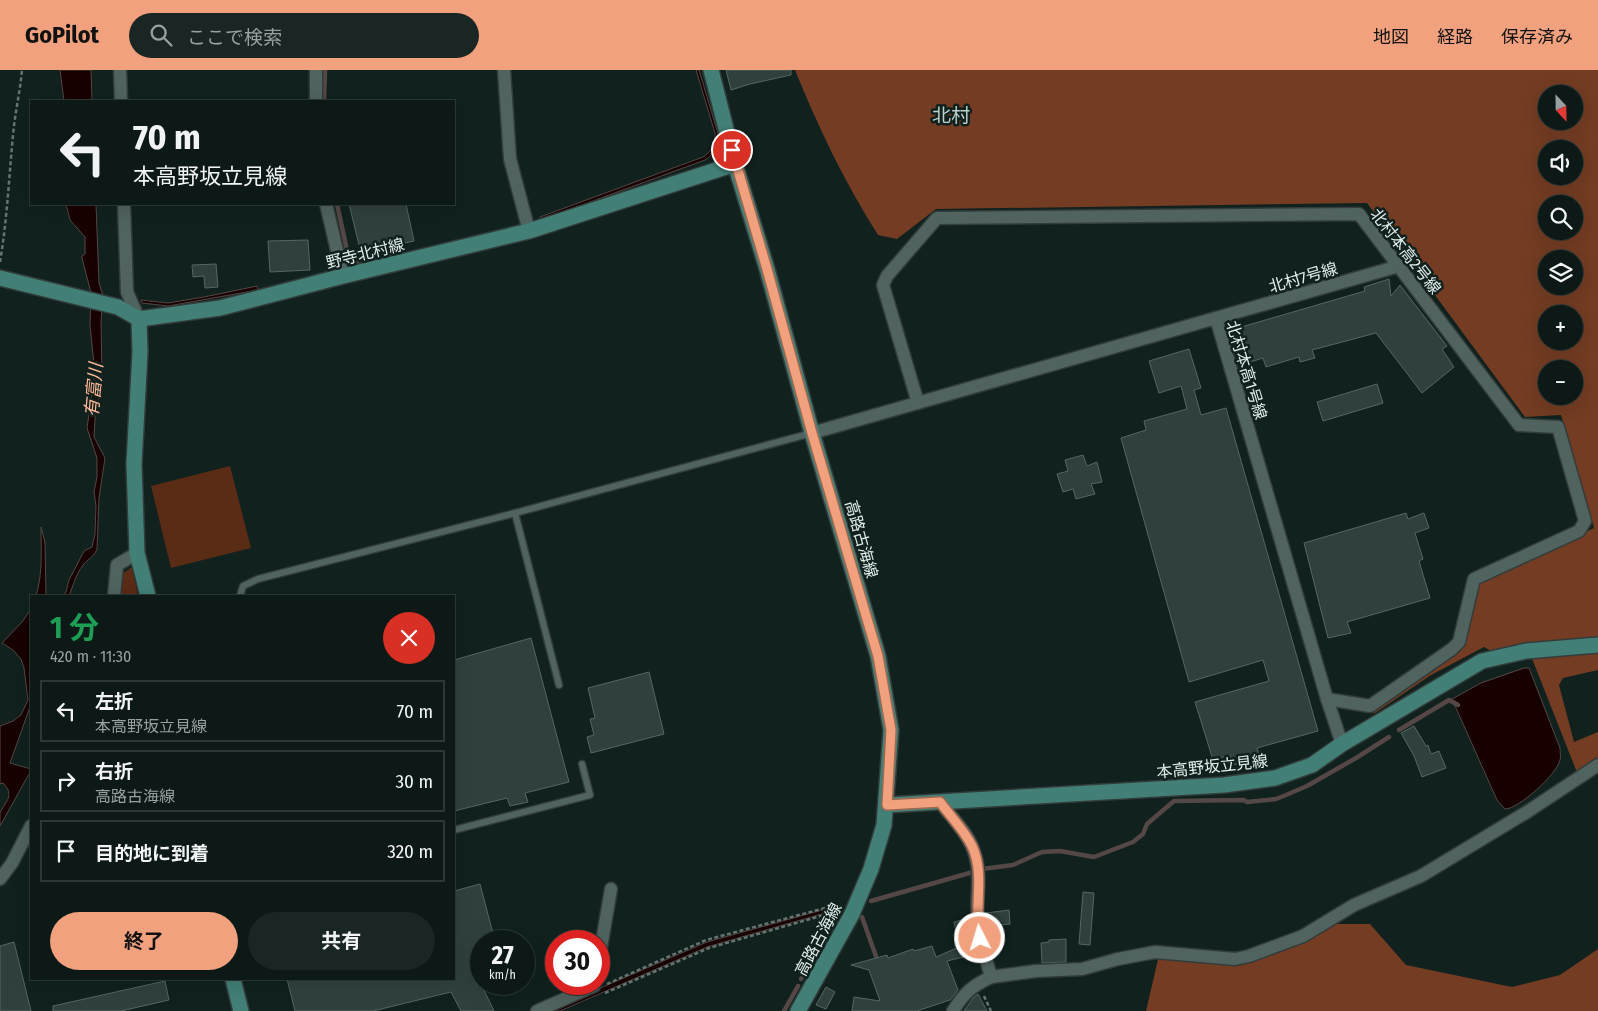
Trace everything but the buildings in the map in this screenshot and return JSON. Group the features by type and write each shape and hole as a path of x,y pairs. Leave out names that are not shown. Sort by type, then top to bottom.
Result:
{"street":[{"path":"120,70 121,100"},
{"path":"316,70 316,100"},
{"path":"504,70 510,158 529,231"},
{"name":"高路古海線","path":"711,70 735,164 878,656 891,730 887,805 884,825 871,869 852,914 798,1011"},
{"name":"野寺北村線","path":"139,319 220,308 529,231 735,164"},
{"path":"124,205 127,292 139,319 140,352 134,464 137,553 148,595"},
{"path":"326,205 343,276"},
{"name":"北村本高2号線","path":"918,403 883,285 887,276 937,218 1359,214 1519,425 1558,427 1585,521 1578,531 1474,579 1459,642 1452,650 1370,706 1327,699"},
{"name":"北村7号線","path":"1216,318 1398,266"},
{"path":"0,278 118,306 139,319"},
{"name":"北村本高1号線","path":"812,433 1216,318 1327,699 1342,744"},
{"path":"114,595 117,565 137,553"},
{"name":"本高野坂立見線","path":"887,805 1224,785 1275,778 1312,765 1342,744 1482,661 1526,651 1598,645"},
{"path":"953,1011 962,996 974,986 991,977 1036,971 1082,969 1118,959 1156,952 1235,959 1303,936 1354,905 1421,876 1527,812 1598,765"},
{"path":"940,802 973,847 978,863 980,882 979,928 991,977"},
{"path":"0,879 12,863 30,828"},
{"path":"604,930 611,889"},
{"path":"233,980 241,1011"},
{"path":"537,1011 579,995"}],"lane":[{"path":"240,595 243,586 258,579 515,513 812,433"},
{"path":"515,513 559,685"},
{"path":"455,830 590,795 582,764"}],"path":[{"path":"0,262 7,222 8,184 22,70"},
{"path":"610,982 706,940 833,905 857,902"},
{"path":"610,984 709,948 831,914 857,902"}],"shaded area":[{"path":"795,70 1598,70 1598,638 1540,642 1493,652 1484,647 1431,675 1375,713 1371,712 1465,646 1476,589 1484,579 1594,528 1561,415 1525,417 1367,203 936,209 897,239 878,235 843,175"},
{"path":"230,466 251,548 171,568 151,486"},
{"path":"132,567 138,595 117,595 122,574"},
{"path":"1598,652 1598,670 1563,678 1559,685 1574,742 1598,732 1598,762 1578,775 1531,656"},
{"path":"1328,924 1370,924 1406,965 1512,987 1560,975 1598,949 1598,1011 1146,1011 1159,955 1224,961"}],"water":[{"path":"60,70 91,70 92,100 64,100"},
{"path":"696,70 699,70 718,134 717,145 711,155 705,160 541,220 540,217 703,157 709,152 714,144 715,133"},
{"name":"有富川","path":"66,205 96,205 99,283 103,296 101,321 102,375 94,437 105,458 99,498 97,549 81,569 69,595 63,595 84,551 92,547 95,534 96,506 94,492 97,477 97,458 87,428 95,374 90,325 91,293 82,258 85,254 85,237 70,220"},
{"path":"257,286 258,290 168,306 142,303 141,300 168,303"},
{"path":"41,527 45,543 46,595 36,595 41,570"},
{"path":"30,610 30,707 10,763 30,769 30,774 0,826 0,813 8,799 9,792 3,783 0,784 0,726 13,721 21,715 28,700 21,659 13,650 2,643"},
{"path":"1529,668 1560,748 1560,759 1552,774 1537,790 1519,803 1505,809 1497,800 1452,699 1481,683"},
{"path":"833,907 832,911 707,947 610,989 610,984 707,942"},
{"path":"584,995 597,995 560,1011 547,1011"}],"waterway":[{"path":"324,100 325,70"},
{"path":"337,205 348,255 362,265"},
{"path":"1399,730 1449,700 1458,705"},
{"path":"982,869 1013,865 1042,852 1060,851 1094,857 1133,842 1143,834 1147,824 1174,801 1244,800 1247,802 1276,799 1307,786 1389,737"},
{"path":"871,901 973,872"},
{"path":"801,979 839,913"},
{"path":"862,917 878,962"},
{"path":"784,1011 798,986"}],"district":[{"name":"北村","path":"951,115"}],"route":[{"path":"732,150 812,433 878,656 891,730 887,805 940,802 963,831 973,847 978,863 980,938"}]}
